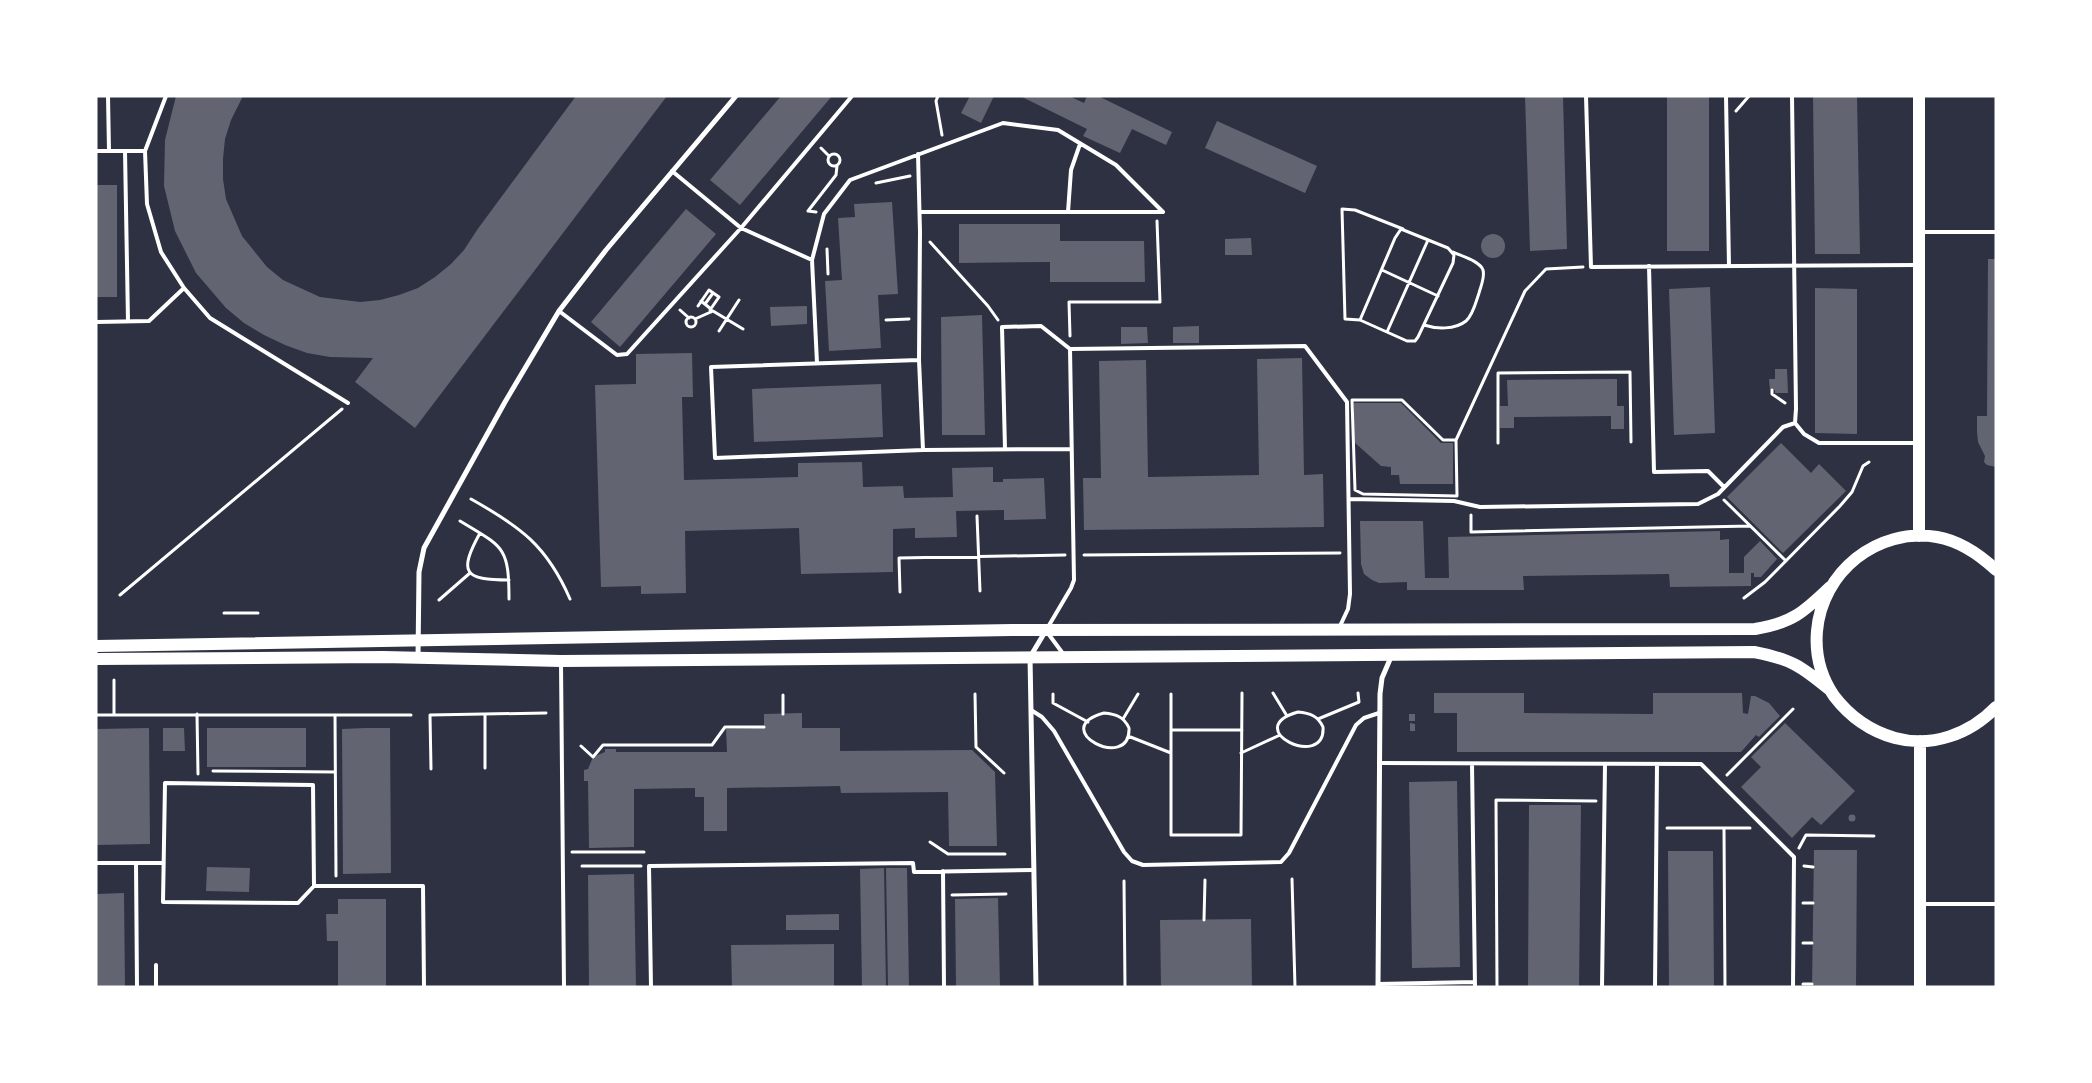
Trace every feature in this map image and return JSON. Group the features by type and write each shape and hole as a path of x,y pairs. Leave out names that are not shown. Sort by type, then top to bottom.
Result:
{"main road":[{"path":"1919,96 1919,536"},
{"path":"96,646 1046,631 1755,628 1773,626 1790,620 1808,608 1830,587 1853,560 1868,549 1902,537 1937,537 1954,542 1970,549 1996,570"},
{"path":"1830,587 1820,612 1816,638 1823,674 1830,690 1841,705 1868,728 1902,740 1920,742 1938,740 1956,735 1972,727 1996,707"},
{"path":"96,659 418,658 561,661 1754,652 1777,656 1800,666 1830,690"},
{"path":"1920,742 1920,987"}],"street":[{"path":"418,658 419,572 424,548 505,402 559,311 606,250 736,96"},
{"path":"1036,987 1030,657 1046,631"},
{"path":"1378,985 1379,713 1382,678 1392,655"}],"lane":[{"path":"108,96 109,151"},
{"path":"166,96 145,151 147,204 161,252 184,288 210,318 348,403"},
{"path":"559,311 617,355 628,354 741,228 852,96"},
{"path":"1586,96 1591,267 1920,265"},
{"path":"1726,96 1729,266"},
{"path":"1792,96 1795,423 1804,434 1819,443 1920,443"},
{"path":"818,363 812,260 824,214 850,180 1003,123 1058,130 1116,165 1163,212 920,212"},
{"path":"1068,212 1071,170 1080,144"},
{"path":"96,151 145,151"},
{"path":"125,151 128,321"},
{"path":"918,154 920,212 919,360 923,450"},
{"path":"672,171 741,228 812,260"},
{"path":"1920,232 1996,232"},
{"path":"1649,266 1654,472 1708,471 1724,487"},
{"path":"96,322 149,321 184,288"},
{"path":"1005,449 1002,327 1041,326 1070,349 1305,346 1348,402 1350,594 1348,609 1338,631"},
{"path":"1066,657 1046,631 1074,580 1070,349"},
{"path":"919,360 711,367 715,458 923,450 1071,448"},
{"path":"1350,499 1454,501 1480,507 1698,504 1708,501 1718,494 1783,427 1795,423"},
{"path":"561,661 564,987"},
{"path":"1031,710 1042,717 1054,731 1124,852 1132,861 1143,864 1281,862 1290,853 1356,725 1364,718 1379,713"},
{"path":"1379,763 1701,764 1794,857 1793,987"},
{"path":"1378,985 1474,984 1472,764"},
{"path":"1602,987 1605,764"},
{"path":"1655,987 1657,764"},
{"path":"165,783 313,785 314,886 298,903 163,902 163,863 165,783"},
{"path":"96,863 163,863"},
{"path":"136,863 137,987"},
{"path":"651,987 649,866 913,863 914,872 1033,870"},
{"path":"943,871 944,987"},
{"path":"314,886 423,886 424,987"},
{"path":"1920,904 1996,904"},
{"path":"156,965 156,987"}],"path":[{"path":"938,96 936,101 944,145"},
{"path":"824,214 808,211 836,176 837,166 841,161 840,154 833,154 828,158 831,165 837,166"},
{"path":"871,184 915,175"},
{"path":"1424,325 1442,328 1458,326 1467,321 1475,305 1483,278 1483,270 1480,266 1452,251 1403,229 1355,210 1342,209 1345,320 1360,320 1411,342 1418,337 1438,296 1453,262 1454,255 1452,251"},
{"path":"1070,349 1070,302 1160,302 1158,221 1153,218"},
{"path":"1360,320 1395,238 1403,229"},
{"path":"920,232 988,306 1002,327"},
{"path":"826,240 828,274"},
{"path":"1387,332 1428,240"},
{"path":"1456,440 1443,440 1402,400 1352,400 1355,490 1363,494 1457,496 1456,440 1525,291 1546,269 1591,267"},
{"path":"1382,270 1438,296"},
{"path":"684,313 689,318 695,319 711,311 719,297 709,290 698,306"},
{"path":"705,304 713,293"},
{"path":"719,331 739,300"},
{"path":"701,301 711,311 743,329"},
{"path":"689,318 686,323 689,327 696,324 695,319"},
{"path":"886,320 915,318"},
{"path":"1498,443 1498,373 1630,372 1631,442"},
{"path":"1772,390 1772,394 1796,410"},
{"path":"120,595 348,403"},
{"path":"1744,598 1765,582 1846,499 1852,492 1863,466 1869,462"},
{"path":"1718,494 1786,561"},
{"path":"471,499 522,531 544,552 560,576 570,599"},
{"path":"1470,505 1471,532 1750,526"},
{"path":"977,516 980,590"},
{"path":"460,521 490,539 503,552 507,562 509,580 508,599"},
{"path":"480,534 467,559 466,566 470,573 486,580 509,580"},
{"path":"900,592 899,558 1350,553"},
{"path":"439,600 470,573"},
{"path":"224,613 258,613"},
{"path":"114,680 114,715"},
{"path":"1171,694 1171,835 1241,835 1242,693"},
{"path":"1273,693 1287,716"},
{"path":"1318,719 1359,702 1358,693"},
{"path":"976,694 976,747 1004,773"},
{"path":"1053,694 1053,703 1088,722"},
{"path":"1123,719 1138,694"},
{"path":"782,695 783,714"},
{"path":"1720,783 1793,709"},
{"path":"1298,712 1306,713 1318,719 1324,732 1318,741 1312,744 1306,746 1291,745 1280,735 1279,726 1287,716 1298,712"},
{"path":"431,769 430,715 546,713"},
{"path":"197,714 198,784"},
{"path":"485,714 485,768"},
{"path":"1104,714 1112,714 1123,719 1129,728 1128,736 1118,746 1097,746 1087,738 1085,727 1090,719 1104,714"},
{"path":"96,715 411,715"},
{"path":"335,715 336,877"},
{"path":"581,746 593,757 603,745 712,745 725,727 764,726"},
{"path":"1171,730 1242,730"},
{"path":"1241,753 1280,735"},
{"path":"1128,736 1171,753"},
{"path":"983,760 986,757"},
{"path":"198,771 336,772"},
{"path":"1497,987 1496,800 1604,801"},
{"path":"1656,828 1765,828"},
{"path":"1724,829 1724,987"},
{"path":"1794,857 1806,835 1874,836"},
{"path":"930,842 948,854 1005,854"},
{"path":"562,852 644,852"},
{"path":"582,866 649,866"},
{"path":"1292,879 1295,987"},
{"path":"1204,920 1206,880"},
{"path":"1124,881 1125,987"},
{"path":"943,895 1006,894"}],"building":[{"path":"176,96 243,96 231,120 225,139 223,159 226,199 242,236 267,267 283,280 320,297 360,302 380,300 418,288 451,264 464,250 576,96 667,96 415,428 355,382 373,358 330,357 307,353 264,335 244,323 226,308 196,273 175,231 164,186 165,140"},
{"path":"781,96 832,96 740,205 710,180"},
{"path":"970,96 994,96 981,123 961,113"},
{"path":"1020,96 1069,96 1084,103 1087,96 1098,96 1172,132 1166,145 1132,129 1120,153 1083,136 1087,129"},
{"path":"1525,96 1563,96 1567,249 1530,251"},
{"path":"1667,96 1709,96 1709,251 1667,251"},
{"path":"1813,96 1857,96 1860,254 1815,254"},
{"path":"1217,121 1317,166 1305,193 1205,148"},
{"path":"96,185 117,185 117,297 96,297"},
{"path":"892,202 898,294 878,295 881,348 829,351 825,281 842,280 838,218 855,217 854,204"},
{"path":"686,209 716,234 620,347 591,322"},
{"path":"959,224 1060,224 1060,241 1144,241 1145,282 1050,282 1050,262 959,263"},
{"path":"1493,234 1498,235 1504,241 1504,251 1498,257 1493,258 1488,257 1482,251 1481,246 1482,241 1488,235"},
{"path":"1251,238 1252,255 1225,255 1225,239"},
{"path":"1988,259 1996,259 1996,467 1987,465 1984,462 1985,456 1978,442 1977,432 1977,416 1987,416"},
{"path":"1710,287 1715,433 1674,435 1669,289"},
{"path":"1815,288 1857,289 1857,434 1815,433"},
{"path":"807,306 807,324 771,326 770,307"},
{"path":"982,315 985,435 942,435 941,317"},
{"path":"1199,326 1199,343 1173,343 1173,327"},
{"path":"1121,327 1147,327 1148,343 1121,344"},
{"path":"692,353 693,397 682,397 684,480 798,477 798,463 862,462 863,487 903,486 904,498 953,497 952,468 993,467 993,482 1003,482 1003,479 1044,478 1046,519 1004,520 1004,510 956,511 957,537 915,538 915,528 893,529 893,572 801,574 799,528 685,531 686,593 641,594 641,586 601,587 595,385 636,384 636,354"},
{"path":"1302,358 1304,475 1323,474 1324,527 1084,530 1083,478 1101,478 1099,361 1146,360 1148,477 1259,475 1257,359"},
{"path":"1775,369 1787,369 1788,393 1775,393 1775,390 1770,390 1769,379 1775,379"},
{"path":"1617,379 1617,406 1624,406 1624,429 1611,429 1611,416 1514,417 1514,428 1500,428 1500,406 1508,406 1507,380"},
{"path":"881,384 883,437 754,442 752,389"},
{"path":"1354,403 1401,403 1441,443 1453,443 1453,484 1400,484 1399,475 1391,475 1391,467 1381,466 1354,442"},
{"path":"1781,443 1811,473 1819,464 1846,491 1783,553 1727,497"},
{"path":"1360,521 1423,521 1425,578 1449,578 1448,537 1720,531 1720,540 1729,539 1729,573 1744,573 1744,557 1760,541 1777,559 1761,577 1754,577 1754,573 1751,573 1751,586 1670,587 1669,574 1523,576 1524,590 1407,590 1407,582 1379,583 1364,574 1361,564"},
{"path":"1434,693 1524,693 1524,713 1653,714 1653,693 1742,693 1743,713 1748,714 1751,696 1755,696 1769,703 1780,716 1759,737 1756,735 1741,752 1457,752 1457,713 1434,713"},
{"path":"802,713 802,728 840,728 840,751 972,750 995,772 997,846 949,846 948,792 841,793 840,786 727,788 727,831 704,831 704,797 695,797 695,788 634,789 634,847 589,848 588,781 584,781 584,770 588,769 593,757 605,752 605,749 616,749 616,752 727,752 726,729 764,728 764,714"},
{"path":"1409,714 1415,714 1415,721 1409,721"},
{"path":"1410,723 1415,724 1415,731 1410,731"},
{"path":"1785,723 1855,791 1821,825 1812,817 1792,838 1741,787 1761,767 1751,757"},
{"path":"149,728 150,844 96,845 96,729"},
{"path":"163,728 184,728 185,751 163,751"},
{"path":"207,728 306,728 306,767 207,767"},
{"path":"390,728 391,873 343,874 342,729"},
{"path":"1457,781 1460,967 1412,968 1409,782"},
{"path":"1529,805 1581,805 1579,987 1528,987"},
{"path":"1852,815 1855,818 1852,821 1849,818"},
{"path":"1814,850 1857,850 1856,987 1812,987"},
{"path":"1668,851 1713,851 1714,987 1669,987"},
{"path":"207,867 250,868 249,892 206,891"},
{"path":"884,868 886,987 862,987 860,869"},
{"path":"886,868 907,868 909,987 888,987"},
{"path":"634,874 636,987 589,987 588,875"},
{"path":"124,893 125,987 96,987 96,894"},
{"path":"998,898 1000,987 956,987 955,899"},
{"path":"338,899 386,899 386,987 338,987 338,941 327,941 326,914 338,914"},
{"path":"839,914 839,930 786,930 786,915"},
{"path":"1251,919 1252,987 1161,987 1160,920"},
{"path":"834,944 834,987 732,987 731,945"}]}
